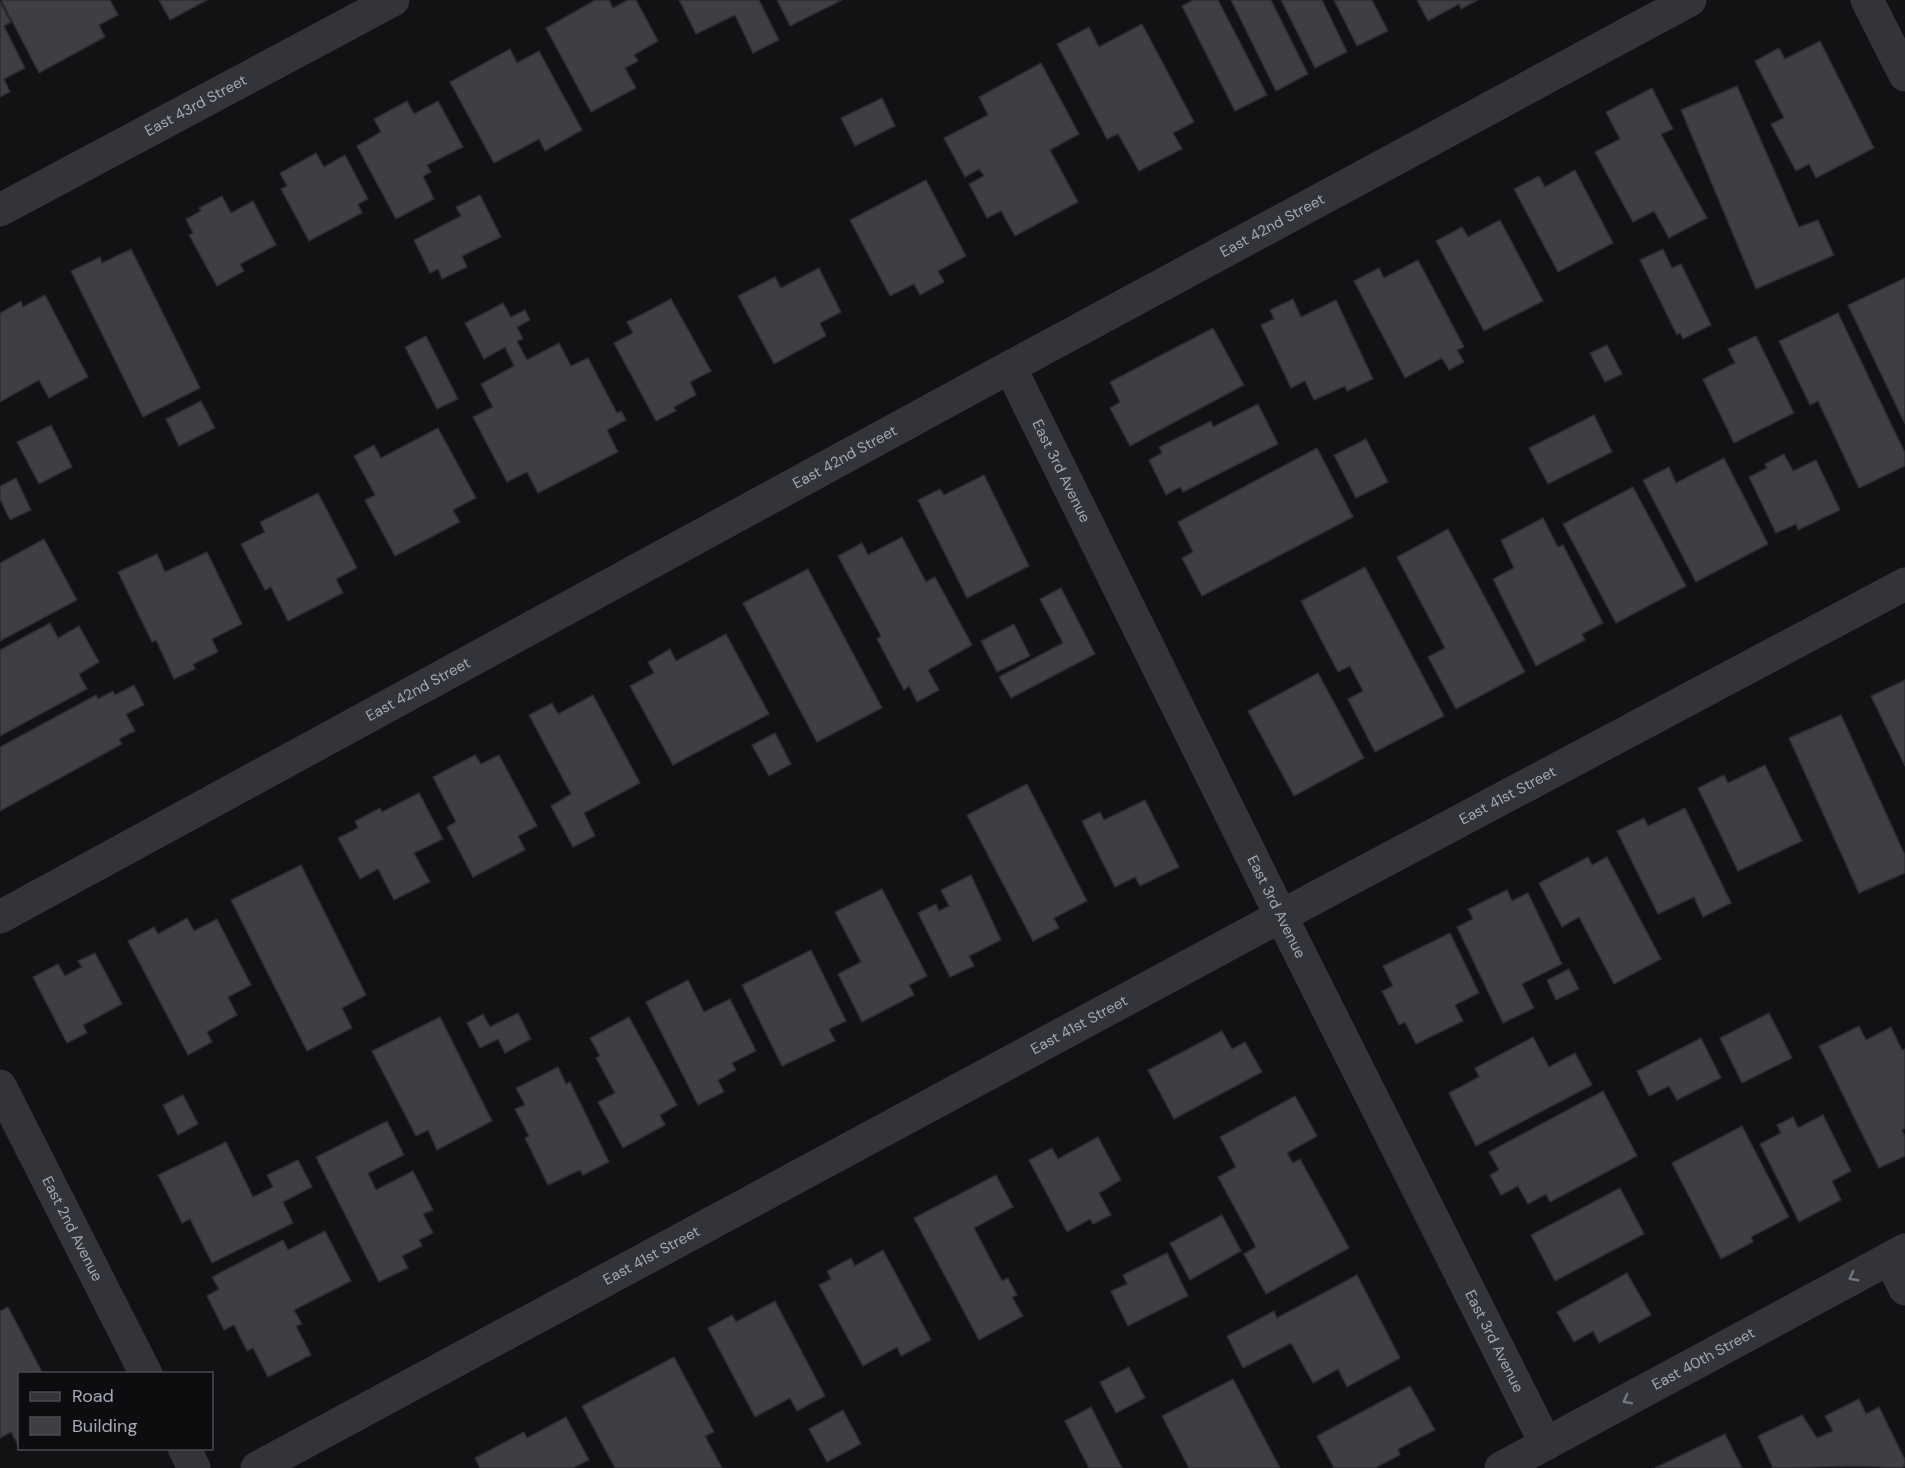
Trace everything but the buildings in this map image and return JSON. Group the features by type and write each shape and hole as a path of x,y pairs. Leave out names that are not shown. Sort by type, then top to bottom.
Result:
{"street":[{"name":"East 43rd Street","path":"0,210 393,0"},
{"name":"East 42nd Street","path":"0,917 1690,0"},
{"path":"1867,0 1905,75"},
{"name":"East 3rd Avenue","path":"1010,367 1281,916 1546,1444"},
{"name":"East 41st Street","path":"257,1468 1281,916 1905,584"},
{"name":"East 2nd Avenue","path":"0,1086 145,1372"},
{"path":"1897,1254 1905,1289"},
{"name":"East 40th Street","path":"1501,1468 1897,1254"},
{"path":"185,1450 194,1468"}]}
